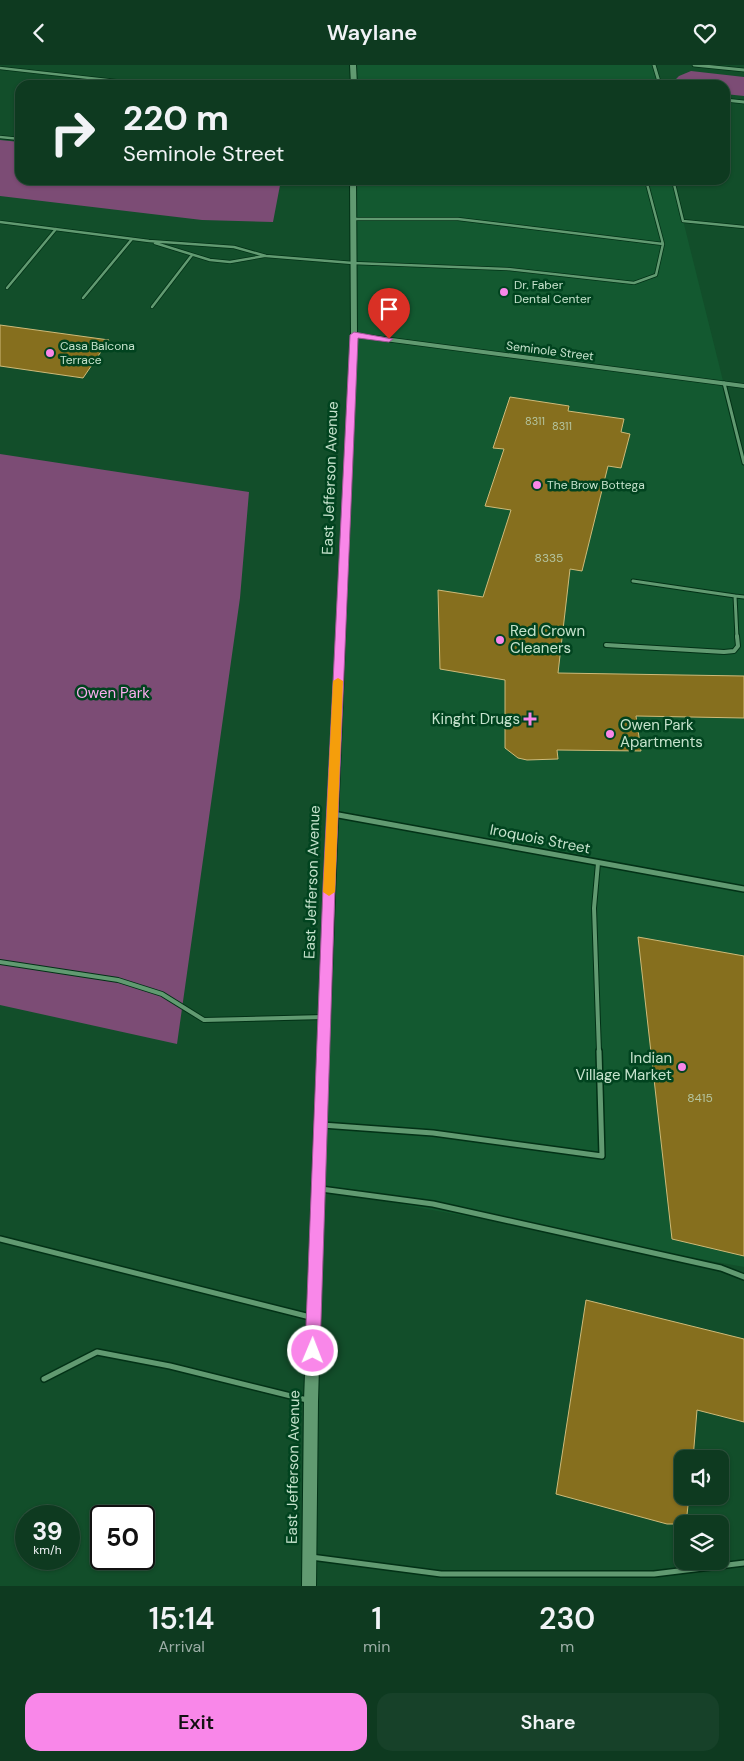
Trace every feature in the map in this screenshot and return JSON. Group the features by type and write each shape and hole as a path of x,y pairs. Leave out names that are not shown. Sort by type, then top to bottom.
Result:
{"main road":[{"path":"353,65 354,80"},
{"name":"East Jefferson Avenue","path":"309,1586 320,1125 354,335 353,185"}],"street":[{"path":"654,65 657,80"},
{"path":"694,65 744,70"},
{"path":"730,101 744,102"},
{"name":"Seminole Street","path":"354,335 744,386"},
{"name":"Iroquois Street","path":"332,813 744,889"}],"lane":[{"path":"0,69 104,80"},
{"path":"0,137 15,138"},
{"path":"0,222 149,241 234,247 266,256 353,263 507,269 634,283 656,275 662,244 647,185"},
{"path":"674,185 683,221 744,227"},
{"path":"354,219 458,219 662,244"},
{"path":"7,289 56,229"},
{"path":"83,298 132,239"},
{"path":"149,241 210,261 230,262 266,256"},
{"path":"152,307 192,255"},
{"path":"724,383 744,463"},
{"path":"633,581 744,597"},
{"path":"606,645 734,651 738,646 735,596"},
{"path":"320,1125 433,1133 602,1156 594,908 598,863"},
{"path":"0,962 118,980 162,994 204,1020 324,1017"},
{"path":"318,1189 433,1204 721,1268 744,1277"},
{"path":"0,1239 314,1318"},
{"path":"44,1379 97,1352 170,1366 312,1401"},
{"path":"309,1557 441,1574 654,1574 744,1563"}],"shaded area":[{"path":"354,65 654,65 657,80 354,80"},
{"path":"353,185 674,185 744,465 744,1267 318,1189 354,335"}],"green space":[{"path":"691,71 744,77 744,96 730,95 730,80 677,80 679,76"},
{"path":"0,140 15,142 15,185 280,185 273,222 202,220 0,196"},
{"name":"Owen Park","path":"0,454 249,492 240,598 177,1044 0,1005"}],"building":[{"name":"Casa Balcona Terrace","path":"0,325 109,340 83,378 0,366"},
{"path":"510,397 569,406 568,411 624,419 621,432 630,434 621,468 608,466 582,571 570,569 558,673 744,676 744,718 636,716 641,751 557,750 558,759 527,760 518,758 505,748 505,680 440,669 438,590 483,597 511,510 485,506 504,449 493,448"},
{"path":"638,937 744,956 744,1256 672,1239"},
{"path":"586,1300 744,1339 744,1422 697,1410 694,1450 674,1450 674,1505 688,1505 687,1515 674,1515 674,1524 667,1524 556,1494"}],"slow traffic":[{"path":"329,892 338,681"}],"place":[{"name":"Dr. Faber Dental Center","path":"504,292"},
{"name":"Casa Balcona Terrace","path":"50,353"},
{"name":"The Brow Bottega","path":"537,485"},
{"name":"Red Crown Cleaners","path":"500,640"},
{"name":"Kinght Drugs","path":"530,719"},
{"name":"Owen Park Apartments","path":"610,734"},
{"name":"Indian Village Market","path":"682,1067"}],"route":[{"path":"313,1351 329,887 354,335 389,339"}]}
